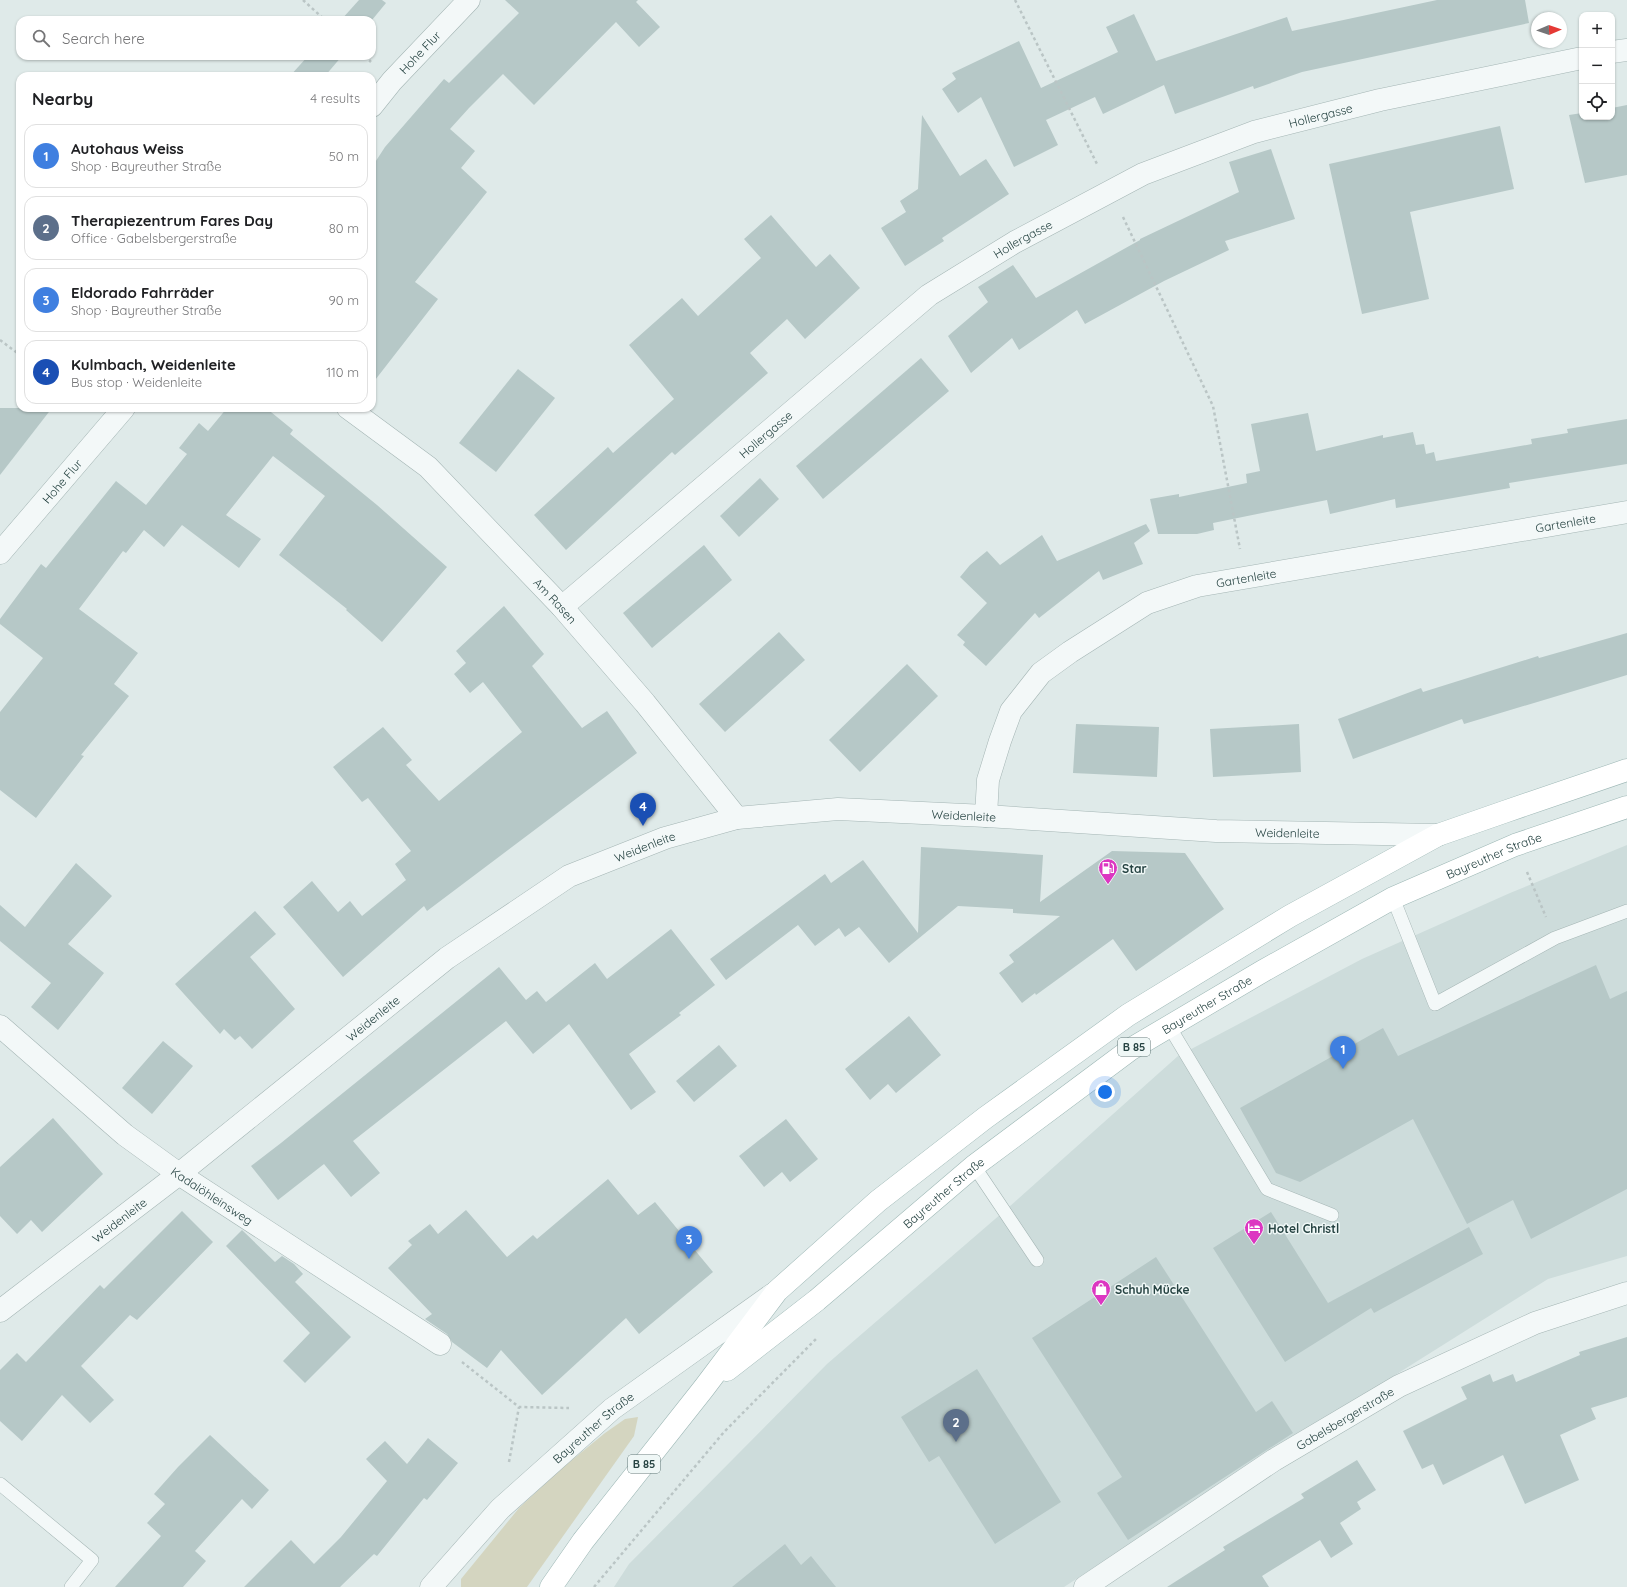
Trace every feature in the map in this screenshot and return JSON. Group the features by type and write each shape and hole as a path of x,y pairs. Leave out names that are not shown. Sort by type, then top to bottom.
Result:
{"main road":[{"name":"Bayreuther Straße","path":"552,1587 583,1540 704,1388 777,1291 884,1196 985,1118 1128,1015 1290,916 1438,835 1627,770"},
{"name":"Bayreuther Straße","path":"704,1388 817,1300 974,1166 1131,1049 1393,898 1516,845 1627,807"}],"street":[{"name":"Hohe Flur","path":"376,101 392,81 469,0"},
{"path":"1615,52 1627,50"},
{"name":"Hollergasse","path":"562,607 929,295 1015,242 1143,174 1254,132 1380,100 1579,59"},
{"name":"Hohe Flur","path":"0,553 121,412"},
{"name":"Am Rasen","path":"353,412 428,467 562,607 645,703 737,818"},
{"name":"Gartenleite","path":"986,816 988,780 1011,711 1041,674 1070,652 1147,603 1197,586 1245,579 1627,512"},
{"name":"Weidenleite","path":"0,1312 179,1174 447,958 568,876 665,838 737,818 838,809 986,816 1216,831 1438,835"},
{"name":"Kadalöhleinsweg","path":"0,1026 125,1135 179,1174 440,1344"},
{"name":"Bayreuther Straße","path":"431,1587 500,1509 612,1409 777,1291"},
{"name":"Gabelsbergerstraße","path":"1086,1587 1274,1460 1399,1386 1535,1324 1627,1293"}],"lane":[{"path":"1393,898 1434,1004 1555,938 1627,911"},
{"path":"1169,1026 1268,1189 1332,1215"},
{"path":"974,1166 1037,1260"},
{"path":"0,1484 92,1560 71,1587"}],"path":[{"path":"303,0 321,16"},
{"path":"1015,0 1111,192 1213,406 1245,579"},
{"path":"0,340 16,352"},
{"path":"1516,845 1555,938"},
{"path":"594,1587 724,1432 819,1336"},
{"path":"440,1344 519,1407 612,1409"},
{"path":"500,1509 519,1407"}],"shaded area":[{"path":"1627,845 1627,1256 1548,1279 1236,1475 1064,1587 614,1587 629,1564 827,1364 1009,1207 1178,1056 1362,959 1510,893"}],"green space":[{"path":"638,1417 634,1436 527,1587 461,1587 461,1579 519,1508 561,1469 605,1433 625,1419"}],"building":[{"path":"359,0 382,0 386,3 375,16 345,16"},
{"path":"505,0 638,0 636,2 660,27 639,47 616,22 534,105 503,74 450,129 475,151 461,168 487,192 415,282 438,299 376,379 376,161 385,147 444,79 449,83 519,13"},
{"path":"1437,0 1525,0 1529,23 1302,72 1254,89 1253,86 1175,114 1164,85 1103,114 1095,97 1046,120 1058,145 1014,167 981,97 958,113 942,89 956,79 952,73 1019,41 1041,88 1118,52 1106,27 1134,14 1156,61 1287,17 1292,31"},
{"path":"304,60 339,60 328,72 294,72"},
{"path":"1627,105 1627,175 1585,183 1569,115 1579,113 1579,120 1615,120 1615,107"},
{"path":"922,115 960,176 986,159 1009,194 942,238 944,241 905,266 881,228 906,212 900,201 918,189"},
{"path":"1500,126 1514,189 1410,212 1429,299 1362,314 1329,164"},
{"path":"1271,149 1295,219 1225,241 1229,250 1164,281 1085,324 1077,310 1019,350 1012,338 971,373 948,336 988,302 978,287 1013,265 1036,298 1140,239 1239,192 1229,162"},
{"path":"771,215 816,267 830,254 860,288 805,339 787,319 750,353 768,373 675,455 672,452 566,550 534,515 608,447 613,453 674,399 629,345 682,298 698,316 761,258 744,239"},
{"path":"921,358 949,391 823,499 796,466"},
{"path":"518,369 555,398 496,472 459,443"},
{"path":"0,408 16,408 16,412 49,412 0,475"},
{"path":"224,412 271,412 293,430 290,434 377,505 447,567 382,642 346,610 347,609 279,555 325,496 273,456 226,515 261,539 239,568 182,525 164,547 144,530 126,553 123,551 79,609 138,653 114,684 129,696 81,755 84,756 36,818 0,790 0,712 43,658 0,624 0,619 41,564 46,568 116,481 146,505 187,454 179,448 199,423 208,431"},
{"path":"1308,413 1316,451 1383,435 1383,438 1413,432 1416,445 1424,444 1426,454 1434,452 1436,461 1532,444 1531,439 1568,433 1567,429 1627,419 1627,464 1509,483 1510,488 1396,508 1395,499 1330,514 1327,500 1213,523 1214,530 1197,534 1158,534 1150,499 1179,494 1179,497 1247,483 1246,474 1260,471 1251,424"},
{"path":"760,478 779,499 739,537 720,516"},
{"path":"1146,524 1150,531 1134,543 1143,564 1103,580 1099,571 1039,618 1035,613 986,666 963,645 965,642 957,635 987,603 960,577 970,565 987,551 1000,565 1042,535 1057,561"},
{"path":"704,545 732,580 652,648 623,613"},
{"path":"504,606 544,654 532,666 582,728 607,711 637,753 427,911 424,906 343,977 283,907 312,881 338,912 350,901 362,916 406,880 395,864 411,851 368,798 362,802 333,767 383,727 412,760 406,765 439,801 522,732 483,682 470,693 454,674 466,663 456,651"},
{"path":"779,632 805,660 725,732 699,704"},
{"path":"1627,633 1627,675 1464,724 1462,719 1353,759 1338,719 1421,688 1423,692 1538,656 1539,658"},
{"path":"907,664 938,696 860,772 829,740"},
{"path":"1076,724 1159,727 1157,777 1073,773"},
{"path":"1299,724 1301,772 1213,777 1210,729"},
{"path":"921,847 1043,855 1040,902 1112,851 1185,853 1224,909 1136,971 1113,939 1036,995 1035,993 1022,1003 999,973 1014,962 1009,955 1060,916 1013,913 1013,909 958,906 889,963 859,927 845,937 839,928 815,946 798,925 726,980 710,959 825,874 831,883 863,860 918,933"},
{"path":"76,863 112,896 68,944 104,973 58,1030 31,1007 51,983 0,941 0,905 25,927"},
{"path":"255,911 276,934 250,957 295,1009 252,1049 240,1036 235,1040 224,1029 220,1034 175,984"},
{"path":"671,929 715,985 679,1013 681,1015 629,1054 656,1092 631,1110 569,1024 533,1054 506,1021 353,1141 380,1173 351,1197 324,1164 278,1200 251,1166 499,967 526,1000 537,991 546,1002 595,963 607,979"},
{"path":"1596,965 1610,999 1627,991 1627,1189 1531,1239 1513,1200 1467,1224 1413,1119 1300,1182 1276,1173 1240,1108 1383,1028 1398,1056"},
{"path":"909,1016 941,1055 896,1093 888,1084 870,1100 845,1069"},
{"path":"163,1041 193,1066 152,1114 122,1088"},
{"path":"719,1045 737,1066 694,1102 676,1081"},
{"path":"53,1118 103,1174 42,1232 31,1220 17,1234 0,1216 0,1167"},
{"path":"786,1119 818,1159 790,1182 782,1172 764,1187 739,1156"},
{"path":"608,1179 638,1215 655,1202 713,1272 639,1334 626,1318 542,1395 501,1350 487,1368 452,1342 447,1334 425,1319 432,1314 388,1268 412,1245 408,1241 430,1224 438,1234 466,1210 507,1257 533,1235 537,1239"},
{"path":"182,1211 213,1242 137,1320 130,1315 81,1366 114,1400 90,1423 62,1395 22,1441 0,1421 0,1370 17,1353 26,1362 100,1285 104,1289"},
{"path":"1271,1212 1328,1303 1469,1227 1483,1254 1374,1313 1371,1308 1285,1362 1213,1248"},
{"path":"242,1230 275,1262 282,1256 294,1264 303,1274 295,1282 351,1337 305,1383 283,1361 310,1333 226,1246"},
{"path":"1156,1257 1256,1412 1272,1401 1293,1433 1128,1540 1097,1493 1122,1477 1032,1338"},
{"path":"1627,1337 1627,1397 1591,1408 1596,1419 1560,1435 1579,1480 1525,1504 1503,1455 1443,1485 1433,1464 1422,1469 1403,1431 1467,1399 1461,1387 1490,1374 1493,1382 1513,1374 1516,1382 1580,1355 1579,1352"},
{"path":"977,1369 1061,1502 995,1544 939,1456 929,1462 901,1417"},
{"path":"210,1435 269,1490 252,1509 242,1499 195,1551 206,1561 183,1587 115,1587 161,1536 147,1523 165,1504 154,1494"},
{"path":"428,1438 458,1463 427,1500 424,1498 377,1556 374,1554 340,1587 244,1587 291,1540 314,1564 341,1537 387,1481 366,1459 385,1441 407,1464"},
{"path":"1357,1460 1376,1490 1357,1502 1361,1509 1340,1523 1353,1544 1331,1558 1320,1540 1262,1576 1269,1587 1167,1587 1225,1550 1223,1547 1304,1498 1301,1494"},
{"path":"785,1544 801,1565 811,1556 836,1587 732,1587"}],"place":[{"name":"Kulmbach, Weidenleite","path":"643,826"},
{"name":"Star","path":"1108,885"},
{"name":"Autohaus Weiss","path":"1343,1069"},
{"name":"Hotel Christl","path":"1254,1245"},
{"name":"Eldorado Fahrräder","path":"689,1259"},
{"name":"Schuh Mücke","path":"1101,1306"},
{"name":"Therapiezentrum Fares Day","path":"956,1442"}]}
